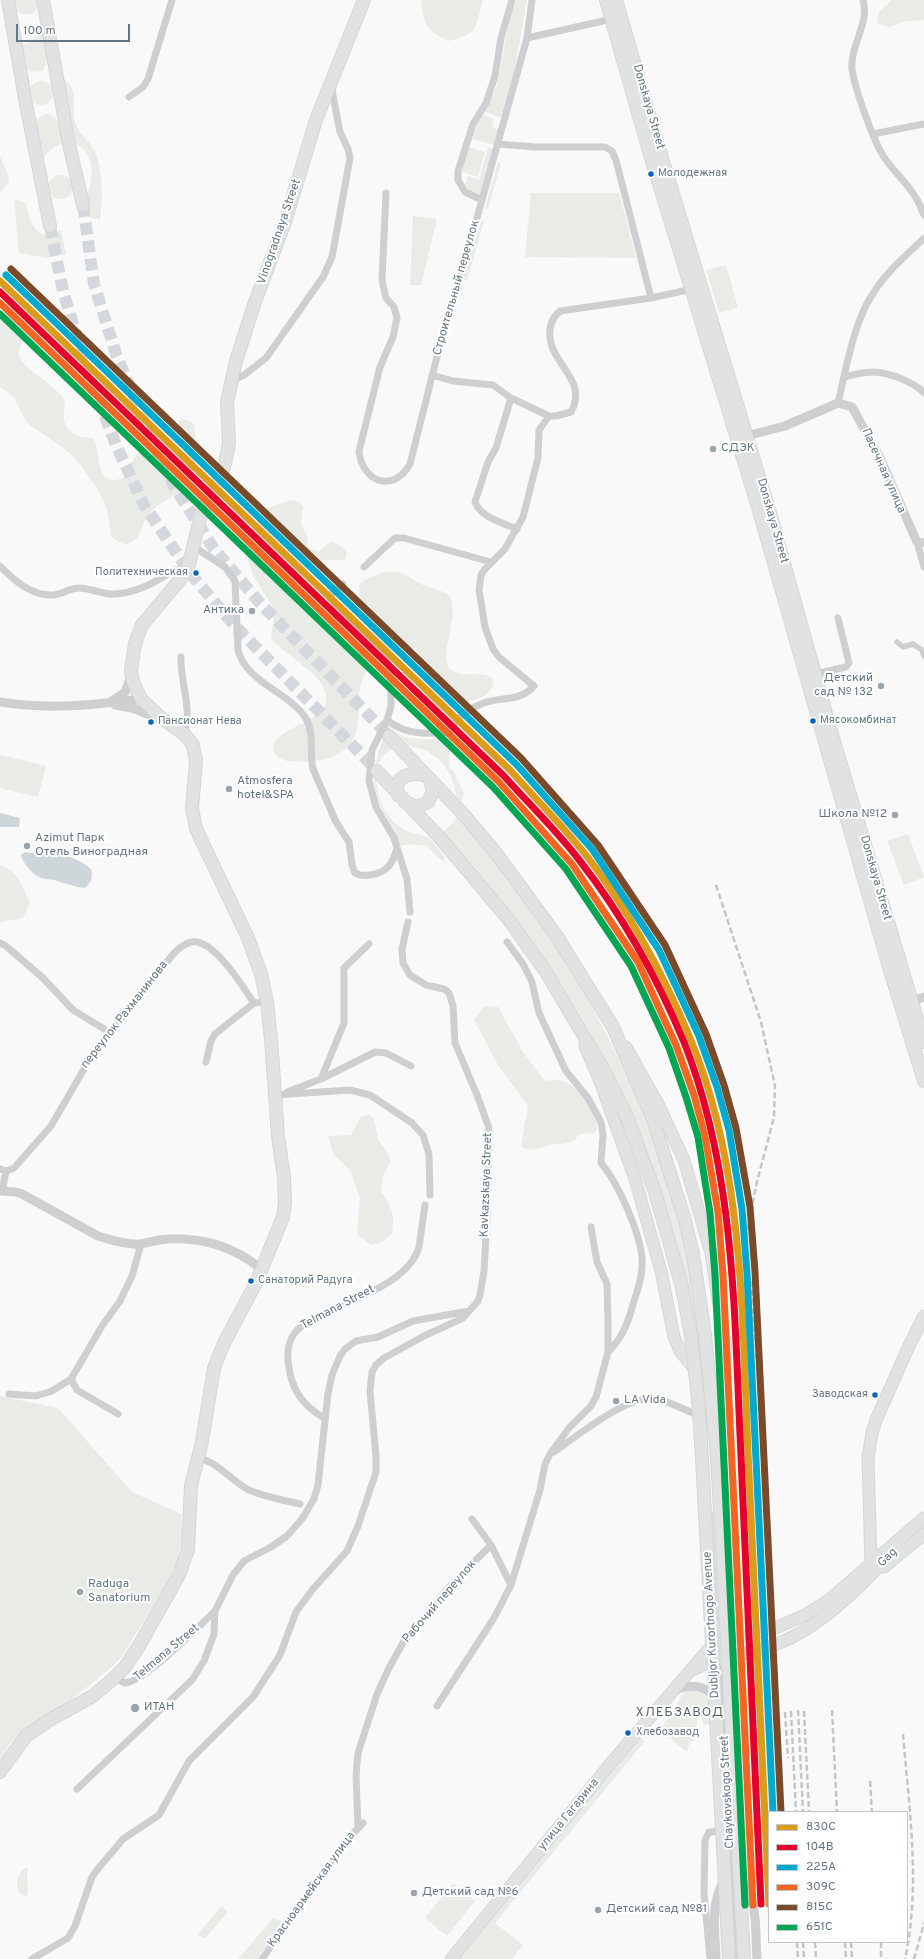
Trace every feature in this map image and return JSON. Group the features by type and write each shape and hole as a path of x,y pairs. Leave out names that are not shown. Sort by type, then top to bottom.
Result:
{"main road":[{"path":"8,0 25,100 50,226"},
{"path":"43,0 69,144 82,204"},
{"name":"Vinogradnaya Street","path":"184,734 141,699 131,674 135,644 142,625 185,574 194,547 201,515 220,478 228,453 227,409 231,381 255,302 285,222 307,145 364,0"},
{"name":"Donskaya Street","path":"606,0 649,151 692,289 742,438"},
{"name":"Donskaya Street","path":"616,0 742,438 815,674 924,1042"},
{"path":"742,438 882,944 924,1081"},
{"path":"0,1772 26,1736 51,1719 92,1696 125,1667 139,1646 185,1563 190,1533 191,1485 198,1458 218,1356 262,1270 283,1217 285,1203 279,1094 267,1002 261,974 248,938 196,829 192,808 195,752 184,734"},
{"path":"389,736 464,816 519,884 556,935 638,1067 684,1160 711,1253 726,1351 726,1363 723,1374 708,1392 680,1350 674,1337 662,1271 635,1179 601,1084 566,1005"},
{"name":"Dubljor Kurortnogo Avenue","path":"377,771 441,839 509,920 546,972 602,1067 640,1148 671,1245 682,1287 698,1399 703,1466 729,1959"},
{"path":"412,774 428,778 433,791 428,802 417,807 401,798 397,785 402,778 412,774"},
{"path":"613,1027 653,1120 684,1217 693,1254 705,1335 717,1456 744,1959"},
{"path":"870,1564 868,1458 872,1433 876,1420 906,1352 924,1316"},
{"name":"Chaykovskogo Street","path":"708,1392 720,1659"},
{"path":"720,1643 776,1628 805,1615 829,1600 924,1518"},
{"name":"Gag","path":"868,1579 884,1560 924,1526"},
{"path":"688,1673 720,1659 762,1649 792,1637 830,1612 924,1534"},
{"name":"улица Гагарина","path":"451,1959 602,1774 672,1691 708,1650 720,1643"}],"street":[{"path":"129,97 143,87 148,79 172,0"},
{"path":"482,200 465,192 458,180 458,171 473,124 486,103 495,76 501,38 512,0"},
{"name":"Строительный переулок","path":"386,193 382,280 386,298 394,307 397,318 393,337 380,367 359,451 360,460 367,473 375,479 383,482 401,477 410,464 446,321 460,279 527,38 532,0"},
{"path":"863,0 865,4 862,28 855,48 852,68 877,146 886,160 912,190 920,202 924,215"},
{"path":"527,38 612,19"},
{"path":"231,381 244,375 266,358 323,277 332,257 350,158 348,149 340,132 331,85"},
{"path":"873,134 924,124"},
{"path":"498,144 535,147 604,147 612,151 616,160 651,298"},
{"path":"742,438 785,426 838,403 852,344 864,309 872,293 882,280 924,238"},
{"path":"432,375 453,380 493,385 511,398 549,416 556,416 571,412 576,398 571,378 554,353 550,342 551,322 555,315 560,311 651,298 692,289"},
{"path":"844,377 874,372 886,374 916,386 924,393"},
{"path":"511,398 496,448 488,462 475,502 478,509 489,517 517,529"},
{"name":"Пасечная улица","path":"838,403 852,407 859,418 920,542"},
{"path":"387,720 406,731 444,733 449,731 464,713 478,705 498,699 517,698 527,693 534,686 498,656 488,639 479,590 481,575 505,549 523,517 537,464 539,430 549,416"},
{"path":"364,567 395,538 404,538 492,562"},
{"path":"920,542 924,567"},
{"path":"194,547 225,567 235,581 238,650 242,660 262,682 300,711 307,720 310,734 311,761 313,769 336,822 349,842 352,865 355,872 363,876 383,872 394,860 397,848"},
{"path":"0,566 20,584 35,592 52,595 78,588 105,593 122,592 146,586 174,570 178,570 185,574"},
{"path":"343,584 332,593 331,599 336,607 378,648 388,662 391,683 391,706 387,720 372,750 369,781 376,807 394,838 407,879 410,912"},
{"path":"815,674 846,667 849,663 838,618"},
{"path":"897,642 903,647 913,644 922,650 924,656"},
{"path":"181,657 187,697 187,724 184,734"},
{"path":"104,704 120,697 125,692 130,683 131,674"},
{"path":"0,702 38,707 104,704 141,699"},
{"path":"104,704 132,708 170,723"},
{"name":"Kavkazskaya Street","path":"32,1959 68,1938 75,1926 92,1877 97,1870 123,1839 159,1815 189,1761 253,1697 280,1655 296,1612 312,1590 347,1551 358,1526 376,1472 370,1391 372,1372 376,1365 384,1358 424,1336 460,1320 478,1301 484,1271 489,1176 489,1128 478,1095 455,1043 453,1006 449,993 444,989 426,985 410,975 403,963 402,949 408,922"},
{"name":"переулок Рахманинова","path":"3,1170 14,1168 51,1126 91,1057 109,1032 182,945 193,942 206,946 227,966 254,1004"},
{"path":"506,942 523,964 532,982 539,1013 566,1071 588,1098 601,1122 603,1135 601,1163 611,1174 617,1190 624,1200 635,1229 642,1262 639,1285 622,1336 608,1352"},
{"path":"0,944 6,946 43,978 73,1010 109,1032"},
{"path":"321,1079 344,1023 344,968 369,944"},
{"path":"912,1001 924,998"},
{"path":"206,1062 211,1041 216,1034 254,1004 267,1002"},
{"path":"279,1094 321,1079 375,1052 386,1053 411,1066"},
{"path":"279,1094 356,1090 370,1096 412,1123 423,1135 429,1154 430,1195"},
{"path":"3,1170 1,1191 22,1194 98,1236 141,1244 155,1240 180,1238 212,1244 228,1248 247,1257 262,1270"},
{"name":"Telmana Street","path":"114,1678 124,1683 137,1680 184,1641 216,1611 240,1565 249,1557 271,1547 287,1536 310,1508 318,1485 324,1418 305,1404 292,1381 288,1352 293,1335 302,1326 328,1310 390,1281 409,1266 419,1247 425,1205"},
{"path":"437,1706 494,1618 511,1585 540,1490 545,1464 550,1454 569,1428 594,1402 608,1352 607,1284 597,1262 591,1227"},
{"path":"9,1394 36,1396 52,1391 71,1379 102,1326 120,1301 132,1276 141,1244"},
{"path":"324,1418 332,1375 340,1356 352,1344 383,1335 413,1322 469,1312"},
{"path":"71,1379 77,1390 118,1414"},
{"path":"550,1454 625,1405 642,1398 657,1399 710,1420"},
{"path":"198,1458 212,1463 239,1484 250,1490 300,1504"},
{"path":"472,1519 491,1545 511,1585"},
{"name":"Рабочий переулок","path":"361,1825 356,1776 361,1741 377,1694 404,1641 450,1587 491,1545"},
{"name":"Telmana Street","path":"77,1789 192,1680 204,1661 214,1634 216,1611"},
{"name":"Chaykovskogo Street","path":"720,1659 736,1959"},
{"path":"672,1691 685,1686 699,1686 714,1697 723,1712"},
{"name":"Красноармейская улица","path":"262,1959 346,1841 361,1825"},
{"path":"710,1959 704,1892 705,1840 709,1832 730,1831"},
{"path":"716,1959 715,1906 720,1887 732,1869 743,1881 752,1903 757,1959"}],"shaded area":[{"path":"15,0 37,0 37,8 32,14 21,14 16,9"},
{"path":"421,0 483,0 477,23 471,32 465,36 448,41 434,33 427,25 423,15"},
{"path":"517,0 527,0 514,73 501,118 484,111 496,86 508,27"},
{"path":"892,0 924,0 924,20 907,21 890,27 877,24 879,12"},
{"path":"42,33 47,60 44,69 41,71 32,72 24,68 20,45 27,43"},
{"path":"63,79 68,82 73,91 75,123 92,146 97,157 101,174 102,194 100,220 79,214 90,187 91,167 89,158 84,150 76,144"},
{"path":"41,81 49,85 53,93 49,101 41,105 33,101 29,93 33,85"},
{"path":"45,114 54,117 57,120 61,128 64,142 53,148 43,158 36,123 38,118"},
{"path":"481,114 494,119 492,127 500,130 495,145 472,139"},
{"path":"468,147 485,152 478,177 462,172"},
{"path":"488,147 495,150 481,196 472,194 465,186 468,176 479,180"},
{"path":"0,156 9,178 8,183 0,192"},
{"path":"498,162 501,163 488,209 485,208"},
{"path":"61,175 69,179 73,187 69,195 61,199 53,195 49,187 53,179"},
{"path":"531,193 619,193 636,258 525,257"},
{"path":"14,199 26,203 32,224 41,233 47,235 61,230 66,254 47,258 19,253"},
{"path":"413,216 437,219 421,285 410,285"},
{"path":"482,219 484,221 467,281 463,279"},
{"path":"726,265 738,308 719,313 706,270"},
{"path":"15,307 18,308 29,323 31,329 20,346 18,354 21,361 62,396 65,402 64,420 68,429 79,436 93,438 96,444 100,468 107,478 114,480 123,478 136,456 143,450 168,458 179,456 183,452 185,444 177,429 179,423 181,419 188,420 194,424 196,452 190,478 178,493 150,513 138,536 125,545 111,537 107,509 96,487 79,463 69,452 27,423 14,397 0,387 0,314"},
{"path":"290,500 299,502 303,507 301,524 308,537 307,545 309,548 318,552 330,542 340,545 347,553 345,560 324,560 311,564 307,572 302,577 301,599 310,610 314,612 327,611 338,615 339,641 347,650 355,652 362,651 367,646 369,638 359,590 360,583 381,573 398,572 420,584 441,591 451,597 453,613 446,653 448,668 454,672 464,674 480,674 491,677 494,684 491,690 482,697 454,705 440,712 433,714 422,712 419,704 419,656 415,648 399,646 368,670 362,680 359,717 355,734 350,744 342,751 322,760 299,762 288,761 277,756 274,745 277,739 284,733 321,712 325,705 326,695 323,686 316,677 271,638 275,610 255,579 245,553 244,545 250,531 268,508"},
{"path":"388,727 394,732 409,738 448,738 450,770 453,770 464,794 461,802 457,795 452,778 445,766 429,752 417,748 409,746 396,747 387,752 381,760 377,780 381,802 389,816 395,823 406,831 425,836 434,843 445,857 443,862 427,846 412,844 399,846 395,832 378,799 375,789 375,768 380,748"},
{"path":"0,755 46,766 38,797 0,788"},
{"path":"0,813 20,818 19,827 0,827"},
{"path":"457,815 501,866 500,872 539,923 575,977 598,1017 638,1102 669,1190 681,1234 691,1277 700,1340 696,1339 684,1276 668,1213 643,1142 628,1108 594,1040 556,976 513,916 443,832 453,823"},
{"path":"908,834 924,877 904,885 887,841"},
{"path":"25,852 59,854 70,857 87,865 91,869 91,881 85,888 41,878 30,871 23,861 21,855"},
{"path":"0,865 6,867 15,875 22,885 30,902 23,918 0,922"},
{"path":"484,1006 498,1007 523,1052 545,1081 562,1081 572,1086 584,1098 589,1104 596,1119 596,1132 581,1134 574,1140 567,1143 554,1144 533,1150 521,1146 528,1106 498,1065 474,1020"},
{"path":"370,1115 374,1119 378,1140 388,1154 391,1162 383,1176 381,1192 388,1202 393,1216 392,1234 381,1243 371,1245 357,1234 360,1198 350,1170 333,1154 328,1136 351,1135 361,1116"},
{"name":"Raduga Sanatorium","path":"0,1396 58,1408 132,1492 181,1514 182,1542 170,1577 155,1604 122,1656 112,1667 37,1727 13,1740 0,1759"},
{"path":"695,1690 706,1696 710,1703 710,1724 704,1725 701,1716 698,1718 693,1742 690,1741 687,1752 660,1730 673,1712 682,1695 687,1691"},
{"path":"635,1735 645,1741 495,1923 523,1945 512,1959 451,1959"},
{"path":"25,1868 28,1868 28,1889 26,1897 19,1892 17,1885 19,1876"},
{"path":"453,1883 475,1901 447,1936 425,1918"},
{"path":"222,1906 228,1912 204,1939 198,1934"},
{"path":"273,1918 283,1921 257,1959 238,1959"}],"tunnel":[{"path":"83,205 94,284 116,354 147,429 174,486 214,549 260,603 389,736"},
{"path":"50,226 63,291 85,364 116,445 144,505 190,573 235,626 377,771"}],"railway":[{"path":"716,885 761,1022 775,1086 774,1117 757,1182 747,1230 746,1291"},
{"path":"751,1281 761,1418"},
{"path":"798,1710 803,1811"},
{"path":"832,1710 837,1811"},
{"path":"791,1711 796,1811"},
{"path":"804,1711 809,1811"},
{"path":"785,1712 788,1758"},
{"path":"903,1734 913,1875 908,1942"},
{"path":"870,1781 872,1811"},
{"path":"914,1959 924,1923"},
{"path":"797,1943 798,1959"},
{"path":"803,1943 804,1959"},
{"path":"815,1943 816,1959"},
{"path":"845,1943 846,1959"},
{"path":"851,1943 852,1959"},
{"path":"881,1943 881,1959"},
{"path":"905,1959 908,1943"}],"transit line":[{"name":"815С","path":"11,269 521,758 598,845 665,945 706,1034 724,1085 736,1128 750,1207 755,1272 781,1811"},
{"name":"225А","path":"6,275 516,764 592,849 659,950 699,1036 717,1087 729,1130 742,1209 747,1273 773,1811"},
{"name":"830С","path":"0,281 510,770 568,833 602,876 631,920 657,966 680,1014 708,1087 721,1137 737,1242 744,1348 768,1883"},
{"name":"104В","path":"0,292 504,776 562,839 611,903 651,971 674,1018 701,1092 714,1142 723,1194 729,1246 734,1298 761,1904"},
{"name":"309С","path":"0,303 498,781 572,864 638,962 676,1045 694,1095 705,1136 718,1212 723,1274 753,1905"},
{"name":"651С","path":"0,314 493,787 566,869 631,966 669,1048 686,1097 698,1137 710,1213 715,1275 745,1905"}],"place":[{"name":"Молодежная","path":"651,174"},
{"name":"СДЭК","path":"713,449"},
{"name":"Политехническая","path":"196,573"},
{"name":"Антика","path":"252,611"},
{"name":"Детский сад № 132","path":"881,686"},
{"name":"Мясокомбинат","path":"813,721"},
{"name":"Пансионат Нева","path":"151,722"},
{"name":"Atmosfera hotel&SPA","path":"229,789"},
{"name":"Школа №12","path":"895,815"},
{"name":"Azimut Парк Отель Виноградная","path":"27,846"},
{"name":"Санаторий Радуга","path":"251,1281"},
{"name":"Заводская","path":"875,1395"},
{"name":"LA Vida","path":"616,1401"},
{"name":"Raduga Sanatorium","path":"80,1592"},
{"name":"ИТАН","path":"135,1708"},
{"name":"Хлебозавод","path":"628,1733"},
{"name":"Детский сад №6","path":"414,1893"},
{"name":"Детский сад №81","path":"598,1910"}],"district":[{"name":"ХЛЕБЗАВОД","path":"680,1713"}]}
